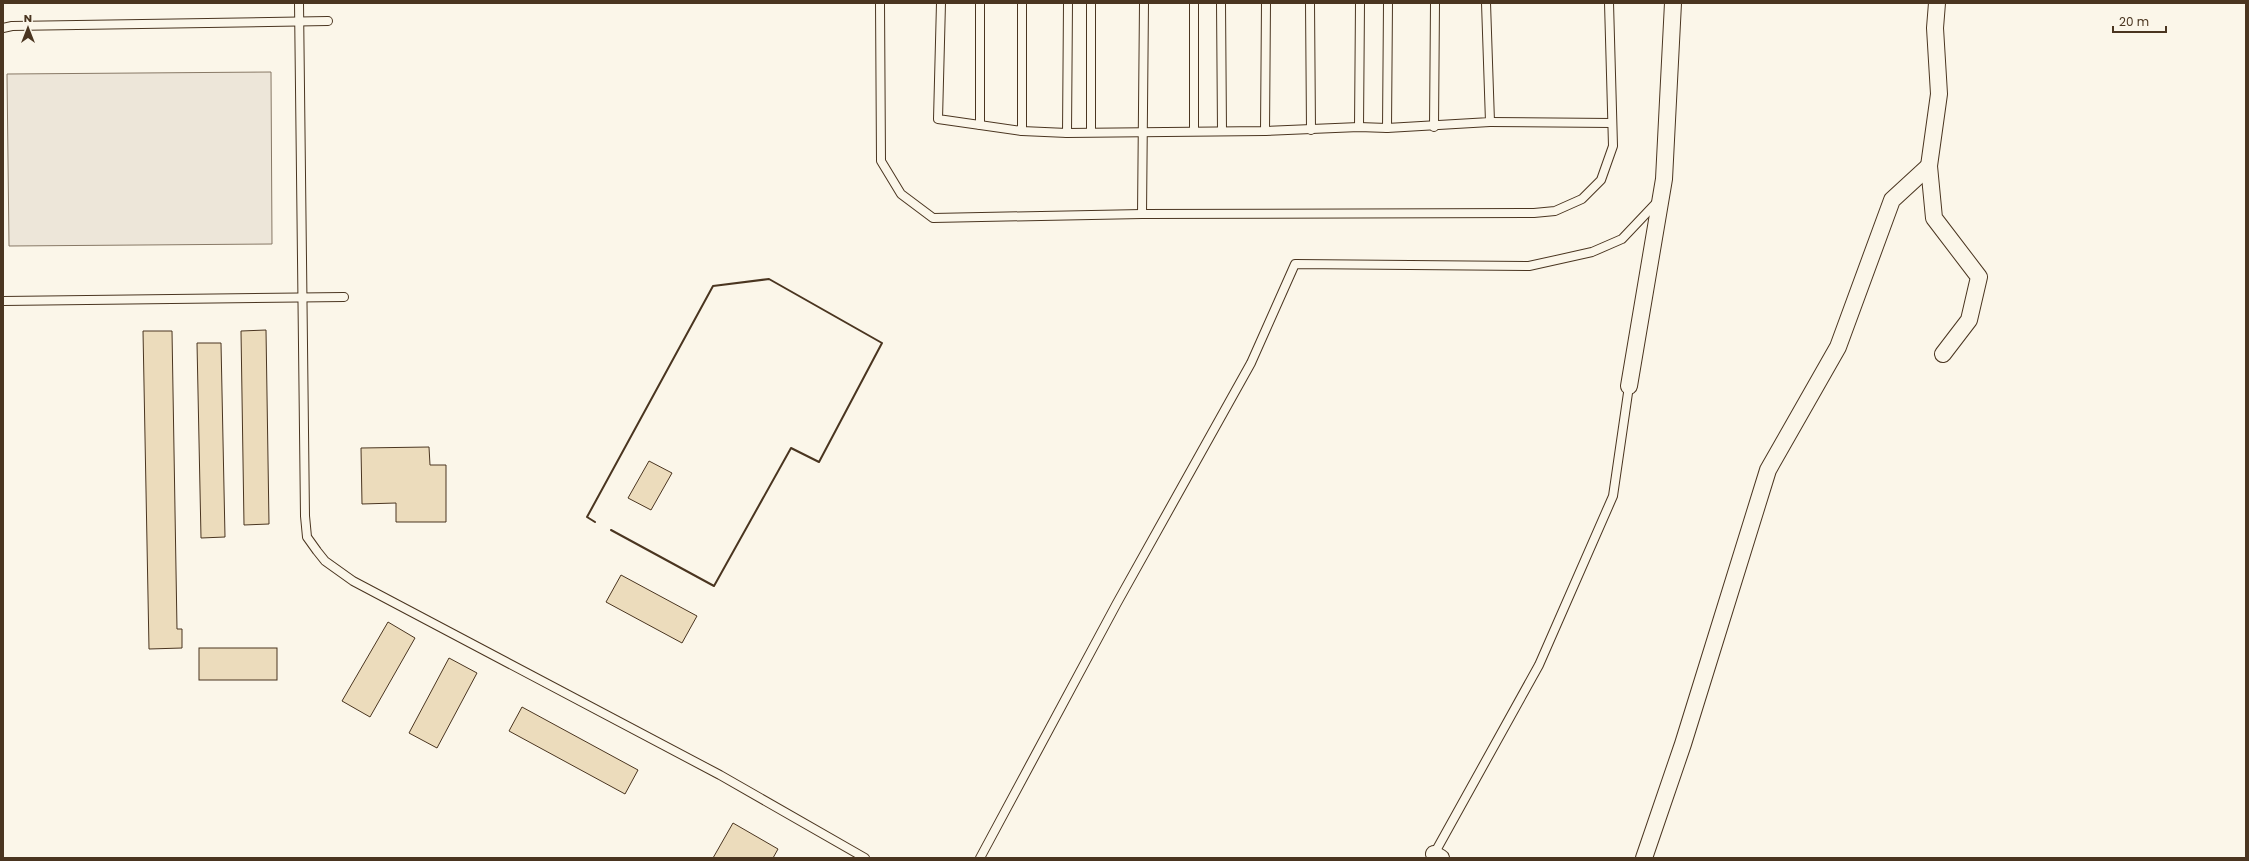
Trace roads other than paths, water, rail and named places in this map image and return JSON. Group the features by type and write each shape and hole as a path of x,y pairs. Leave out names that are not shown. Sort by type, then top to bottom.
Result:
{"street":[{"path":"1629,386 1664,171 1672,3"},
{"path":"1937,3 1935,28 1939,94 1929,166 1934,218 1979,277 1969,320 1944,354"},
{"path":"1644,858 1688,729 1768,470 1838,346 1892,200 1929,166"}],"lane":[{"path":"299,3 305,516 307,537 325,561 353,581 720,775 865,858"},
{"path":"880,3 881,161 901,194 933,218 1142,214 1534,213 1555,211 1582,199 1601,180 1613,146 1609,3"},
{"path":"941,3 938,119 1022,131 1067,133 1194,130 1265,131 1359,127 1434,127 1490,122 1612,123"},
{"path":"980,3 980,125"},
{"path":"1022,3 1022,131"},
{"path":"1067,133 1068,3"},
{"path":"1091,132 1092,3"},
{"path":"1142,214 1144,132 1144,3"},
{"path":"1194,3 1194,130"},
{"path":"1221,3 1222,131"},
{"path":"1265,131 1266,3"},
{"path":"1310,3 1311,130"},
{"path":"1359,127 1360,3"},
{"path":"1387,128 1388,3"},
{"path":"1434,127 1435,3"},
{"path":"1486,3 1490,122"},
{"path":"3,28 12,26 328,22"},
{"path":"980,858 1117,603 1251,363 1295,264 1529,266 1592,252 1622,239 1660,198"},
{"path":"3,301 344,297"},
{"path":"1436,857 1539,665 1613,496 1629,386"}]}
